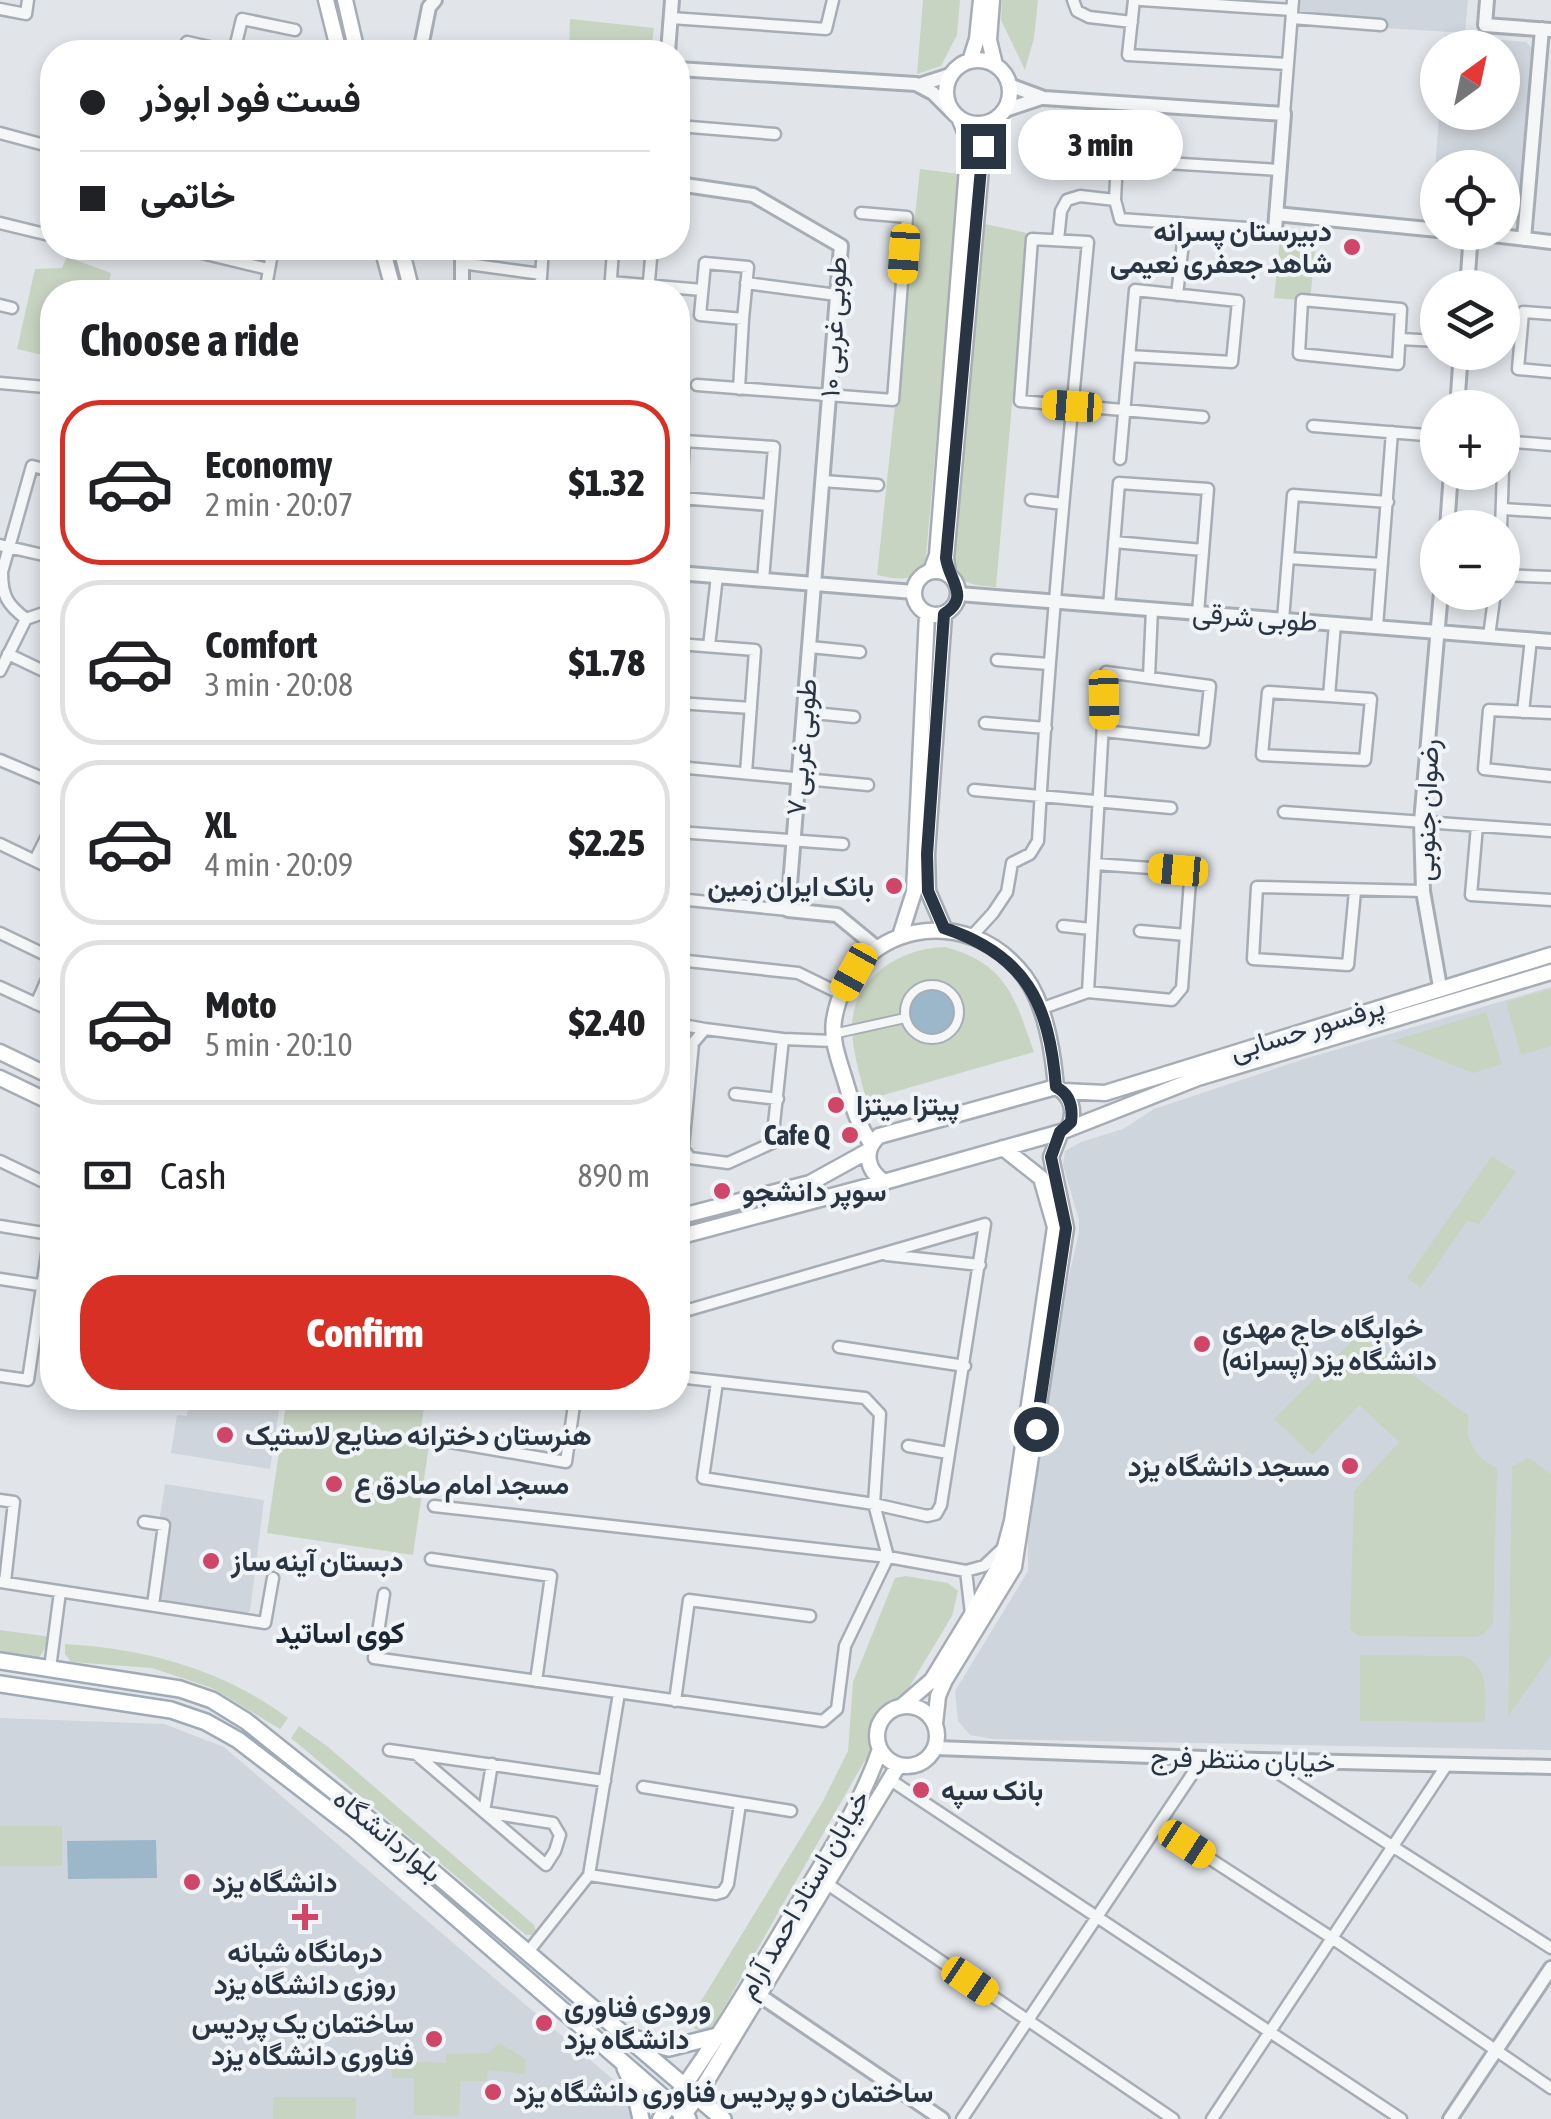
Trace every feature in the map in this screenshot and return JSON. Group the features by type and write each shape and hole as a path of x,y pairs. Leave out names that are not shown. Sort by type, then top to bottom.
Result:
{"main road":[{"path":"326,0 336,40"},
{"path":"344,0 354,40"},
{"path":"981,0 970,61 950,75 945,93 969,142 937,555 931,571 919,579 914,592 917,605 926,614 944,614 954,606 959,594 948,574 946,558 983,146 1001,114 1009,85 995,65 989,40 992,0"},
{"path":"970,61 995,65"},
{"path":"956,116 978,125 1001,114"},
{"path":"385,260 391,280"},
{"path":"386,264 392,260"},
{"path":"931,571 948,574"},
{"path":"900,936 914,892 926,614"},
{"path":"944,614 927,854 928,891 944,928"},
{"path":"884,1182 871,1169 870,1147 860,1127 833,1038 841,994 854,972 877,948 900,936 944,928 971,937 1002,955 1025,978 1040,1009 1060,1089 1072,1114 1051,1157 1066,1228 1014,1567 938,1696 936,1748 921,1764 898,1766 880,1750 876,1736 880,1722 932,1680 1001,1562 1008,1542 1055,1228 1041,1178 1004,1148"},
{"name":"پرفسور حسابی","path":"690,1215 810,1183 870,1147 879,1136 1060,1089 1105,1092 1551,955"},
{"name":"پرفسور حسابی","path":"690,1234 1064,1130 1198,1078 1551,972"},
{"path":"0,1052 40,1071"},
{"path":"0,1078 40,1097"},
{"path":"1031,1169 1034,1157 1051,1157"},
{"path":"690,1209 706,1212"},
{"name":"بلواردانشگاه","path":"0,1661 180,1688 212,1700 256,1729 404,1848 723,2119"},
{"name":"بلواردانشگاه","path":"0,1684 137,1702 206,1722 238,1740 393,1863 681,2114"},
{"path":"902,1706 919,1708 935,1724"},
{"name":"خیابان استاد احمد آرام","path":"691,2091 866,1789 880,1750"},
{"name":"خیابان استاد احمد آرام","path":"691,2091 759,1995 898,1766"},
{"path":"393,1863 404,1848"},
{"path":"620,2032 668,2048 720,2035"},
{"path":"622,2060 634,2087 641,2119"},
{"path":"660,2119 681,2114 691,2091"}],"street":[{"path":"0,9 26,14 28,0"},
{"path":"422,40 429,8 435,0"},
{"path":"669,40 672,0"},
{"path":"670,18 826,29 833,0"},
{"path":"1073,0 1077,11 1089,17 1132,22"},
{"path":"1288,64 1128,55 1137,0 1292,9 1381,25"},
{"path":"1487,0 1486,24 1546,29 1524,239"},
{"path":"1280,170 1117,160 1115,200 1120,218 1275,230 1280,170 1292,9"},
{"path":"236,40 242,19 295,30"},
{"path":"690,71 924,85 950,75"},
{"path":"916,84 933,93 956,116"},
{"path":"1009,85 1044,98 1284,114"},
{"path":"1001,114 1044,98"},
{"path":"690,127 775,134"},
{"path":"0,134 40,144"},
{"name":"طوبی غربی ۱۰","path":"690,186 753,196 841,246 815,584"},
{"path":"1058,240 1061,211 1067,200 1080,196 1115,200"},
{"path":"697,386 893,400 907,217 861,213"},
{"path":"1276,214 1420,228"},
{"path":"0,223 40,233"},
{"path":"1177,295 1185,225"},
{"path":"971,937 994,913 1006,892 1012,863 1030,854 1038,841 1053,602 1063,504 1072,406 1088,242 1032,239 1020,401 1072,406 1203,417"},
{"path":"1520,239 1551,242"},
{"path":"233,260 268,268"},
{"path":"266,280 270,260"},
{"path":"461,260 462,280"},
{"path":"541,280 543,260"},
{"path":"461,263 541,274"},
{"path":"739,389 748,266 705,263 700,316 744,319"},
{"path":"746,283 837,295"},
{"path":"690,290 702,290"},
{"path":"1120,459 1124,410 1135,290 1238,300 1232,362 1129,356"},
{"path":"1302,300 1401,309 1400,339 1398,364 1299,354 1302,300"},
{"path":"1551,314 1523,312 1518,369 1551,372"},
{"path":"1400,339 1420,340"},
{"path":"0,383 40,387"},
{"path":"1313,426 1420,434"},
{"path":"1378,627 1392,432"},
{"path":"690,441 774,447 763,580"},
{"path":"1520,442 1551,445"},
{"path":"26,619 2,597 2,572 5,546 32,466 40,468"},
{"path":"823,480 878,485"},
{"path":"1109,606 1119,483 1208,489 1198,613"},
{"path":"1503,490 1503,509 1551,512"},
{"path":"1283,620 1293,495 1388,502"},
{"path":"690,499 770,505"},
{"path":"1031,500 1063,504"},
{"path":"1114,542 1203,550"},
{"path":"5,546 40,554"},
{"path":"1288,558 1382,564"},
{"path":"690,574 914,592"},
{"path":"709,646 717,576"},
{"path":"1520,576 1551,578"},
{"name":"طوبی غربی ۷","path":"788,910 815,584"},
{"name":"طوبی شرقی","path":"959,594 1551,640"},
{"path":"1149,677 1152,609"},
{"name":"رضوان جنوبی","path":"1440,610 1421,822 1422,891 1440,987"},
{"path":"1490,636 1493,610"},
{"path":"0,671 26,619 40,614"},
{"path":"1329,696 1335,624"},
{"path":"1523,712 1532,639"},
{"path":"690,645 755,650 746,772"},
{"path":"810,647 860,652"},
{"path":"8,654 40,670"},
{"path":"997,660 1049,664"},
{"path":"1088,992 1106,672 1210,686 1204,742 1104,731"},
{"path":"1268,692 1329,696 1371,699 1364,760 1262,755 1268,692"},
{"path":"690,703 751,708"},
{"path":"1551,714 1490,710 1484,770 1551,776"},
{"path":"804,712 854,718"},
{"path":"985,723 1046,728"},
{"path":"0,760 40,777"},
{"path":"690,767 868,785"},
{"path":"974,790 1170,808"},
{"path":"1284,812 1551,831"},
{"path":"1477,826 1471,896 1551,900"},
{"path":"690,833 843,844"},
{"path":"0,844 40,862"},
{"path":"36,860 40,852"},
{"path":"1040,1009 1088,992 1172,1000 1182,988 1190,880 1186,874 1178,870 1095,864"},
{"path":"1355,891 1348,965 1253,959 1257,888 1422,891"},
{"path":"690,900 837,914 877,948"},
{"path":"1063,926 1092,929"},
{"path":"1140,931 1186,934"},
{"path":"0,933 40,952"},
{"path":"690,961 798,972 841,994"},
{"path":"928,985 946,989 958,1006 955,1026 940,1038 917,1035 905,1018 909,997 928,985"},
{"path":"0,986 40,1006"},
{"path":"36,1004 40,995"},
{"path":"690,1026 783,1039 833,1038 905,1018"},
{"path":"690,1075 692,1044 705,1028"},
{"path":"690,1158 728,1163 767,1147 774,1138 783,1039"},
{"path":"735,1094 778,1099"},
{"path":"0,1160 40,1180"},
{"path":"690,1309 985,1224 965,1366 941,1505 936,1514 928,1516 702,1478 716,1382"},
{"path":"0,1226 40,1232"},
{"path":"878,1254 980,1265"},
{"path":"0,1279 40,1285"},
{"path":"0,1376 28,1380 40,1324"},
{"path":"839,1347 965,1366"},
{"path":"384,1594 374,1658 823,1722 838,1709 845,1646 888,1556 874,1504 880,1414 865,1398 690,1378"},
{"path":"450,1442 566,1462 574,1410"},
{"path":"908,1446 948,1453"},
{"path":"0,1500 14,1502 2,1582 265,1623 273,1578"},
{"path":"434,1506 888,1556 966,1570 984,1566 1008,1542"},
{"path":"144,1522 164,1525 153,1605"},
{"path":"431,1559 552,1576 536,1681"},
{"path":"966,1570 971,1616"},
{"path":"50,1668 60,1592"},
{"path":"675,1700 689,1600 810,1616"},
{"path":"528,1952 589,1876 619,1693"},
{"name":"خیابان منتظر فرج","path":"936,1748 1551,1767"},
{"path":"389,1750 605,1781"},
{"path":"417,1754 484,1812 546,1865 556,1851 560,1835 553,1823 484,1812"},
{"path":"962,2119 1202,1758"},
{"path":"1258,1760 1551,1948"},
{"path":"484,1812 492,1764"},
{"path":"1212,2119 1446,1766"},
{"path":"889,1779 1402,2119"},
{"path":"643,1787 792,1811"},
{"path":"589,1876 723,1892 728,1884 740,1804"},
{"path":"1158,1825 1551,2088"},
{"path":"826,1883 1173,2119"},
{"path":"1450,2119 1551,1968"},
{"path":"759,1995 942,2119"}],"shaded area":[{"path":"1297,0 1468,0 1465,30 1321,24 1296,15"},
{"path":"1520,41 1526,42 1532,48 1520,196 1520,150 1437,150 1438,130 1520,130"},
{"path":"1551,987 1551,1750 993,1739 970,1735 958,1721 955,1691 1028,1571 1028,1530 1057,1329 1079,1232 1063,1165 1065,1151 1123,1129 1154,1109 1304,1059"},
{"name":"هنرستان دخترانه صنایع لاستیک","path":"188,1410 279,1410 270,1469 171,1453 177,1415 187,1416"},
{"name":"دبستان آینه ساز","path":"165,1484 264,1500 250,1611 245,1615 164,1605 159,1599 172,1524 159,1522"},
{"name":"دانشگاه یزد","path":"0,1718 164,1724 224,1747 616,2082 624,2092 632,2119 0,2119"}],"green space":[{"path":"923,0 960,0 957,35 941,66 917,74"},
{"path":"1002,0 1038,0 1034,38 1025,70 1001,20"},
{"path":"570,19 654,28 652,40 569,40"},
{"path":"920,169 960,174 925,567 909,578 897,578 877,575"},
{"path":"985,224 1027,233 996,587 964,580 952,564"},
{"path":"1281,229 1317,232 1310,301 1274,298"},
{"path":"66,260 75,260 111,273 110,280 40,280 40,354 17,349 35,269 62,268"},
{"path":"945,947 966,954 995,973 1013,999 1034,1052 866,1100 852,1031 859,996 868,982 895,960"},
{"path":"1551,989 1551,1046 1521,1055 1506,1002"},
{"path":"1486,1012 1502,1064 1473,1073 1392,1041"},
{"path":"1492,1156 1516,1172 1479,1224 1467,1221 1421,1288 1407,1278"},
{"path":"1358,1335 1469,1416 1468,1433 1473,1447 1497,1468 1493,1623 1477,1637 1359,1636 1350,1630 1354,1491 1399,1442 1359,1405 1312,1455 1274,1419"},
{"path":"285,1410 423,1410 421,1429 431,1431 413,1555 267,1533"},
{"path":"1529,1458 1551,1474 1551,1655 1508,1717 1512,1466"},
{"path":"906,1576 948,1583 958,1591 952,1616 708,2036 687,2024 822,1803 848,1751 853,1682 895,1578"},
{"path":"0,1630 52,1637 39,1658 0,1652"},
{"path":"65,1644 154,1657 210,1674 288,1718 280,1729 212,1688 152,1668 71,1662 65,1654"},
{"path":"1360,1655 1464,1656 1473,1661 1483,1676 1485,1722 1360,1721"},
{"path":"299,1726 534,1925 533,1935 526,1935 291,1738"},
{"path":"0,1826 62,1826 62,1866 0,1866"},
{"path":"499,2043 526,2059 525,2074 488,2070 487,2081 461,2081 459,2116 414,2115 414,2078 392,2078 391,2061 446,2063 446,2054 489,2053"},
{"path":"273,2097 356,2097 356,2119 273,2119"}],"water":[{"path":"932,990 948,996 954,1012 948,1028 932,1034 916,1028 910,1012 916,996"},
{"path":"156,1840 157,1878 68,1879 67,1841"}],"place":[{"name":"دبیرستان پسرانه شاهد جعفری نعیمی","path":"1352,247"},
{"name":"بانک ایران زمین","path":"894,886"},
{"name":"پیتزا میتزا","path":"836,1105"},
{"name":"Cafe Q","path":"850,1135"},
{"name":"سوپر دانشجو","path":"722,1191"},
{"name":"خوابگاه حاج مهدی (پسرانه) دانشگاه یزد","path":"1202,1344"},
{"name":"هنرستان دخترانه صنایع لاستیک","path":"225,1435"},
{"name":"مسجد دانشگاه یزد","path":"1350,1466"},
{"name":"مسجد امام صادق ع","path":"334,1484"},
{"name":"دبستان آینه ساز","path":"211,1561"},
{"name":"بانک سپه","path":"921,1790"},
{"name":"دانشگاه یزد","path":"192,1882"},
{"name":"درمانگاه شبانه روزی دانشگاه یزد","path":"305,1917"},
{"name":"ورودی فناوری دانشگاه یزد","path":"544,2023"},
{"name":"ساختمان یک پردیس فناوری دانشگاه یزد","path":"434,2039"},
{"name":"ساختمان دو پردیس فناوری دانشگاه یزد","path":"493,2092"}],"district":[{"name":"کوی اساتید","path":"340,1633"}],"route":[{"path":"983,146 946,558 948,574 959,594 958,601 944,614 930,788 928,891 944,928 971,937 1002,955 1025,978 1040,1009 1056,1087 1068,1096 1071,1104 1071,1122 1060,1132 1051,1157 1066,1228 1036,1429"}]}
